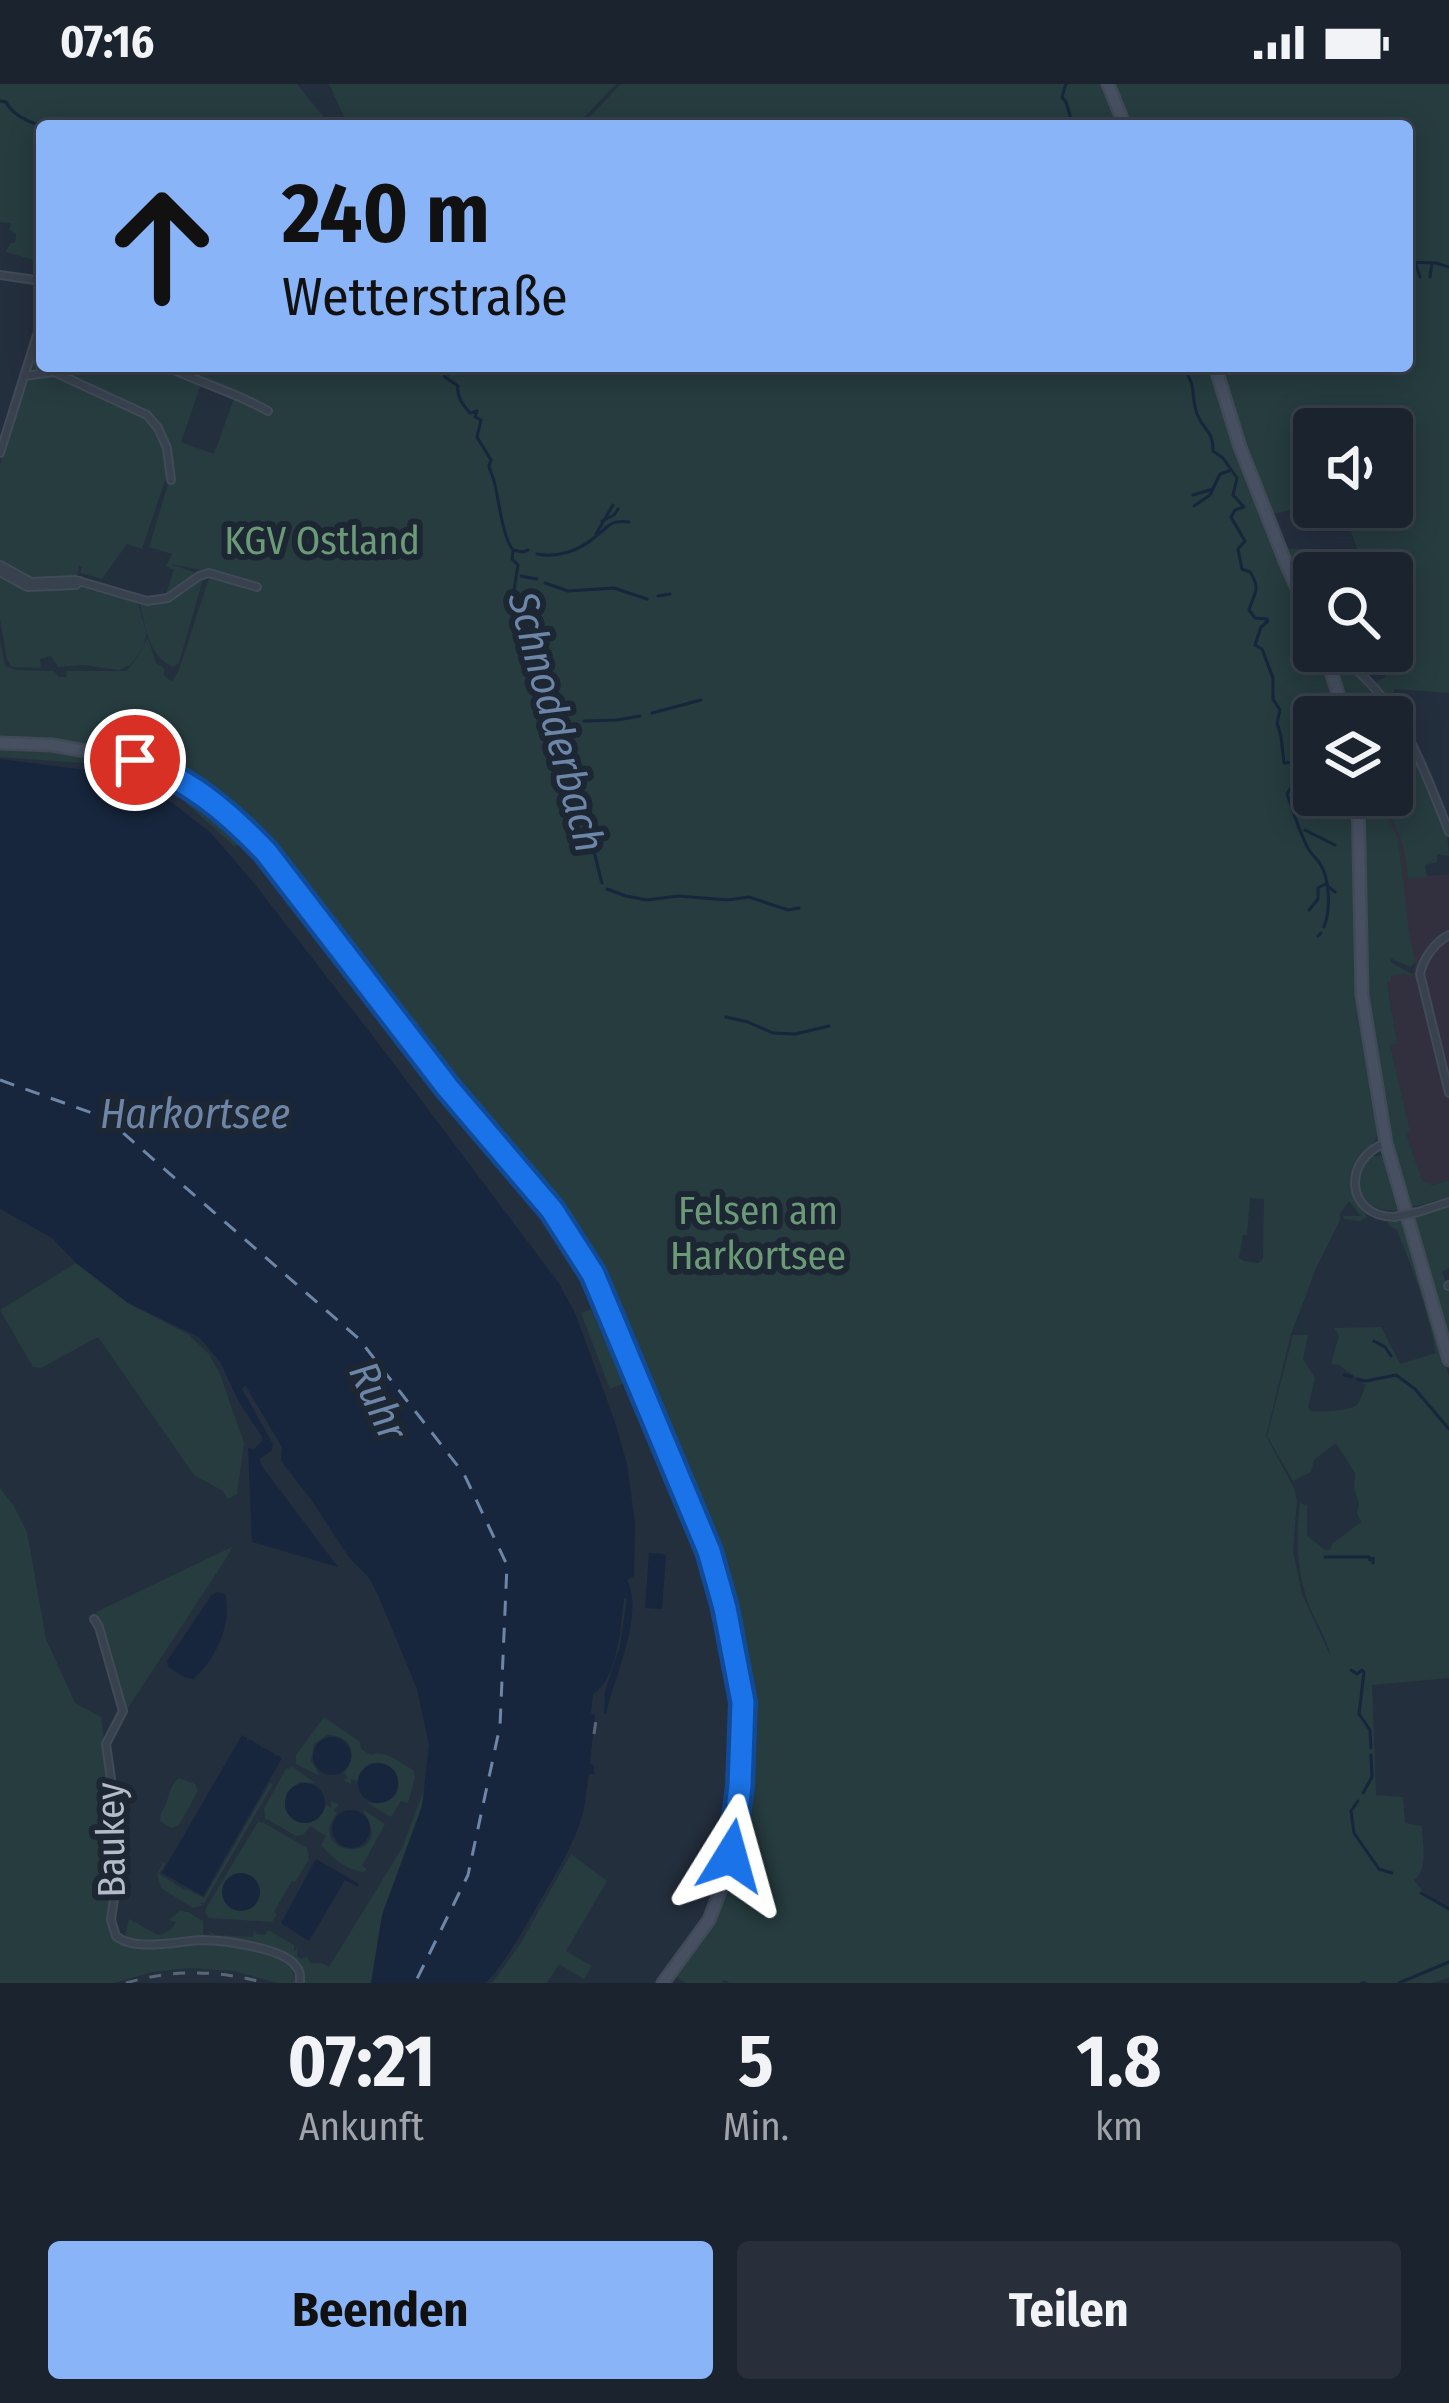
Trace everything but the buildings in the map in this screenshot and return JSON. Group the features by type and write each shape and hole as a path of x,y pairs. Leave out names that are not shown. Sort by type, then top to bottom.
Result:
{"main road":[{"path":"1108,84 1123,120"},
{"path":"1217,372 1240,447 1293,579"},
{"path":"0,743 120,756 159,769 219,806 266,852 448,1088 578,1246 709,1551 740,1674 743,1750 731,1856 717,1904 663,1983"},
{"path":"1358,816 1362,995 1387,1149 1449,1360"}],"street":[{"path":"0,274 36,280"},
{"path":"0,453 36,338"},
{"path":"24,376 53,372 147,415 167,448 171,480"},
{"path":"177,372 236,393 268,411"},
{"path":"0,569 31,582 80,581 156,602 209,573 257,587"},
{"path":"1358,672 1402,722 1449,832"},
{"path":"1449,935 1438,942 1420,974 1449,1094"},
{"path":"1387,1149 1375,1148 1355,1176 1358,1198 1369,1211 1394,1217 1449,1202"},
{"name":"Baukey","path":"94,1619 123,1712 106,1744 112,1779 109,1809 116,1884 111,1920 116,1936 130,1945 207,1940 269,1951 293,1961 300,1983"}],"shaded area":[{"path":"1375,816 1389,816 1398,828 1408,878 1449,874 1449,1180 1432,1185 1422,1180 1406,1132 1390,1044 1397,1042 1387,981 1406,972 1413,975 1416,961"}],"green space":[{"path":"0,84 297,84 326,120 36,120 36,275 33,260 6,252 16,234 9,230 11,223 0,222"},
{"path":"329,84 616,84 582,120 345,120"},
{"path":"621,84 1106,84 1121,120 587,120"},
{"path":"1110,84 1449,84 1449,693 1395,689 1391,696 1383,696 1373,683 1386,677 1384,672 1413,672 1413,552 1358,552 1350,528 1413,528 1413,408 1293,408 1293,509 1270,515 1222,372 1413,372 1413,120 1125,120"},
{"path":"36,344 36,372 1212,372 1268,531 1293,587 1293,672 1328,672 1335,696 1293,696 1293,816 1354,816 1359,996 1379,1128 1351,1181 1353,1195 1367,1217 1344,1219 1361,1216 1349,1201 1340,1214 1291,1334 1266,1436 1294,1488 1293,1551 1302,1594 1331,1657 1301,1578 1300,1503 1307,1506 1307,1536 1330,1550 1361,1522 1355,1473 1336,1443 1314,1460 1311,1472 1293,1481 1267,1436 1293,1335 1308,1335 1303,1359 1315,1378 1311,1411 1352,1407 1366,1385 1331,1364 1339,1335 1334,1328 1381,1327 1400,1364 1436,1353 1414,1274 1396,1229 1388,1222 1403,1221 1449,1376 1449,1678 1372,1685 1376,1795 1403,1797 1405,1823 1422,1826 1423,1863 1414,1880 1426,1896 1449,1911 1449,1978 1431,1983 686,1983 673,1975 714,1919 728,1886 741,1818 748,1709 738,1643 719,1580 640,1372 592,1263 578,1237 335,934 336,928 235,814 159,766 0,741 0,640 5,666 17,670 54,671 59,677 66,677 67,671 127,671 144,647 130,665 119,670 58,667 51,656 40,659 41,668 12,667 0,620 0,465","holes":["202,381 236,393 214,454 181,442","174,465 149,547 172,554 166,566 174,570 164,600 139,601 153,648 173,667 179,663 204,576 171,564 211,572 179,670 172,682 156,663 148,638 143,645 147,634 137,600 76,587 79,566 80,573 102,579 127,544 142,549","1250,1198 1264,1199 1263,1259 1244,1261 1239,1258 1243,1235 1247,1235"]},
{"path":"1282,548 1317,550 1293,552 1293,570"},
{"path":"1338,672 1356,672 1380,696 1345,696"},
{"path":"0,746 80,752 138,764 181,785 247,837 235,847 184,801 133,771 0,757"},
{"path":"1413,753 1445,827 1449,856 1437,854 1437,862 1425,865 1427,877 1408,879 1388,816 1413,816"},
{"path":"1362,816 1386,816 1398,838 1416,962 1410,967 1390,958 1414,975 1391,976 1387,982 1397,1043 1390,1045 1410,1131 1406,1133 1422,1180 1432,1185 1449,1180 1449,1197 1409,1208 1389,1136 1366,994"},
{"path":"1372,1156 1384,1160 1400,1210 1376,1207 1362,1195 1359,1176"},
{"path":"1449,1206 1449,1268 1442,1272 1449,1289 1449,1348 1411,1218"},
{"path":"76,1263 128,1303 189,1335 209,1354 244,1443 237,1494 227,1499 223,1491 194,1475 98,1337 41,1368 33,1367 0,1310"},
{"path":"591,1309 606,1344 618,1346 632,1380 610,1389 581,1313"},
{"path":"0,1488 27,1532 46,1639 75,1703 101,1717 115,1884 110,1920 119,1941 137,1947 208,1942 264,1952 292,1966 296,1983 189,1968 115,1983 0,1983"},
{"path":"232,1547 227,1557 126,1711 96,1612"},
{"path":"324,1717 371,1755 387,1755 413,1770 408,1803 401,1801 391,1817 366,1802 393,1798 399,1787 395,1771 373,1763 357,1781 343,1780 348,1778 344,1773 352,1753 342,1738 327,1735 314,1744 311,1761 320,1776 296,1764 296,1755"},
{"path":"293,1767 315,1783 300,1782 287,1792 285,1809 294,1820 312,1821 326,1805 331,1808 331,1801 339,1805 333,1810 337,1813 330,1828 332,1840 351,1849 370,1840 371,1827 362,1809 385,1824 362,1866 367,1869 364,1872 334,1858 321,1845 326,1836 310,1826 296,1836 265,1818 264,1808 286,1769"},
{"path":"179,1778 195,1784 198,1791 179,1825 171,1828 160,1821 161,1813"},
{"path":"270,1783 204,1903 199,1902 203,1905 193,1908 161,1888 157,1875 163,1862 159,1874 204,1898"},
{"path":"426,1784 388,1983 304,1983 293,1959 281,1952 211,1935 209,1931 253,1937 254,1930 265,1935 268,1930 294,1945 294,1952 298,1947 301,1959 307,1956 310,1963 329,1967 402,1848"},
{"path":"258,1822 307,1848 309,1859 272,1922 209,1918 206,1908"},
{"path":"571,1854 607,1881 566,1951 592,1966 584,1979 559,1964 547,1983 492,1983 519,1946"},
{"path":"180,1911 203,1921 203,1938 124,1941 129,1919 158,1935 173,1927 176,1922 169,1920"}],"water":[{"name":"Harkortsee","path":"0,759 101,772 142,783 211,833 379,1044 558,1282 575,1313 627,1464 635,1523 634,1576 627,1580 632,1595 630,1628 604,1714 605,1691 620,1646 624,1598 613,1664 593,1694 590,1764 594,1774 589,1774 581,1820 523,1930 486,1983 371,1983 382,1915 422,1806 429,1745 417,1689 369,1578 281,1461 282,1447 245,1385 242,1389 273,1444 260,1459 261,1465 338,1567 252,1542 248,1448 254,1449 262,1437 220,1362 199,1337 128,1303 52,1238 0,1209"},
{"path":"649,1553 666,1557 662,1609 645,1608"},
{"path":"217,1592 225,1594 227,1605 220,1641 201,1671 193,1679 186,1678 168,1667 167,1661"},
{"path":"242,1735 282,1758 203,1896 162,1873"},
{"path":"332,1737 346,1742 351,1756 346,1770 332,1775 318,1770 313,1756 318,1742"},
{"path":"378,1763 392,1769 398,1783 392,1797 378,1803 364,1797 358,1783 364,1769"},
{"path":"305,1783 319,1789 325,1803 319,1817 305,1823 291,1817 285,1803 291,1789"},
{"path":"351,1810 365,1815 370,1829 365,1843 351,1848 337,1843 332,1829 337,1815"},
{"path":"316,1859 359,1884 345,1880 309,1941 281,1923"},
{"path":"241,1873 254,1879 260,1892 254,1905 241,1911 228,1905 222,1892 228,1879"}],"waterway":[{"path":"1066,84 1062,97 1071,120"},
{"name":"Schnodderbach","path":"0,101 36,124"},
{"path":"1413,262 1449,267"},
{"path":"1415,262 1420,277"},
{"path":"1430,277 1432,263"},
{"name":"Schnodderbach","path":"443,372 458,386 465,407 470,413 477,411 475,417 481,420 477,437 491,460 504,529 518,565 514,590 529,615 525,625 534,634 545,682 570,737 571,768 587,809 580,817 602,883"},
{"path":"448,374 454,372"},
{"path":"1185,372 1213,451 1237,478 1233,495 1244,507 1231,517 1245,541 1238,549 1242,569 1250,572 1255,583 1249,610 1255,618 1268,621 1255,645 1262,649 1273,678 1284,763 1302,764 1287,794 1325,876 1324,927"},
{"path":"1194,506 1210,495 1220,474 1229,471"},
{"path":"1193,495 1213,489"},
{"path":"596,534 613,505"},
{"path":"602,521 618,509"},
{"path":"537,554 568,552 614,523 629,522"},
{"path":"513,550 528,550"},
{"path":"521,576 537,579"},
{"path":"545,583 568,591 614,588 647,599"},
{"path":"658,596 670,594"},
{"path":"652,713 701,700"},
{"path":"584,721 640,716"},
{"path":"1305,830 1335,845"},
{"path":"1309,910 1318,899 1318,888 1325,884 1335,892"},
{"name":"Schnodderbach","path":"607,889 647,900 749,897 788,910 799,908"},
{"path":"1318,936 1321,933"},
{"path":"726,1017 773,1033 795,1034 829,1026"},
{"path":"1374,1341 1391,1356"},
{"path":"1344,1375 1352,1377"},
{"path":"1357,1379 1396,1375 1415,1389 1449,1429"},
{"path":"1325,1557 1369,1557 1373,1563"},
{"path":"1351,1670 1364,1672 1359,1714 1370,1730 1371,1748"},
{"path":"1363,1793 1372,1777 1371,1755"},
{"path":"1358,1801 1351,1811 1354,1833 1379,1869 1392,1873"},
{"path":"1421,1893 1449,1909"},
{"path":"1399,1983 1449,1962"}],"ferry route":[{"path":"0,1080 106,1118 359,1339 464,1474 507,1565 500,1726 468,1875 415,1983"}],"railway":[{"path":"594,1734 596,1720 604,1718"},
{"path":"126,1983 196,1973 265,1983"}],"route":[{"path":"135,760 188,784 234,819 266,852 448,1088 552,1210 586,1262 709,1551 725,1608 743,1702 743,1750 731,1856"}],"park label":[{"name":"KGV Ostland","path":"322,541"},
{"name":"Felsen am Harkortsee","path":"758,1234"}],"water label":[{"name":"Ruhr","path":"378,1401"}]}
